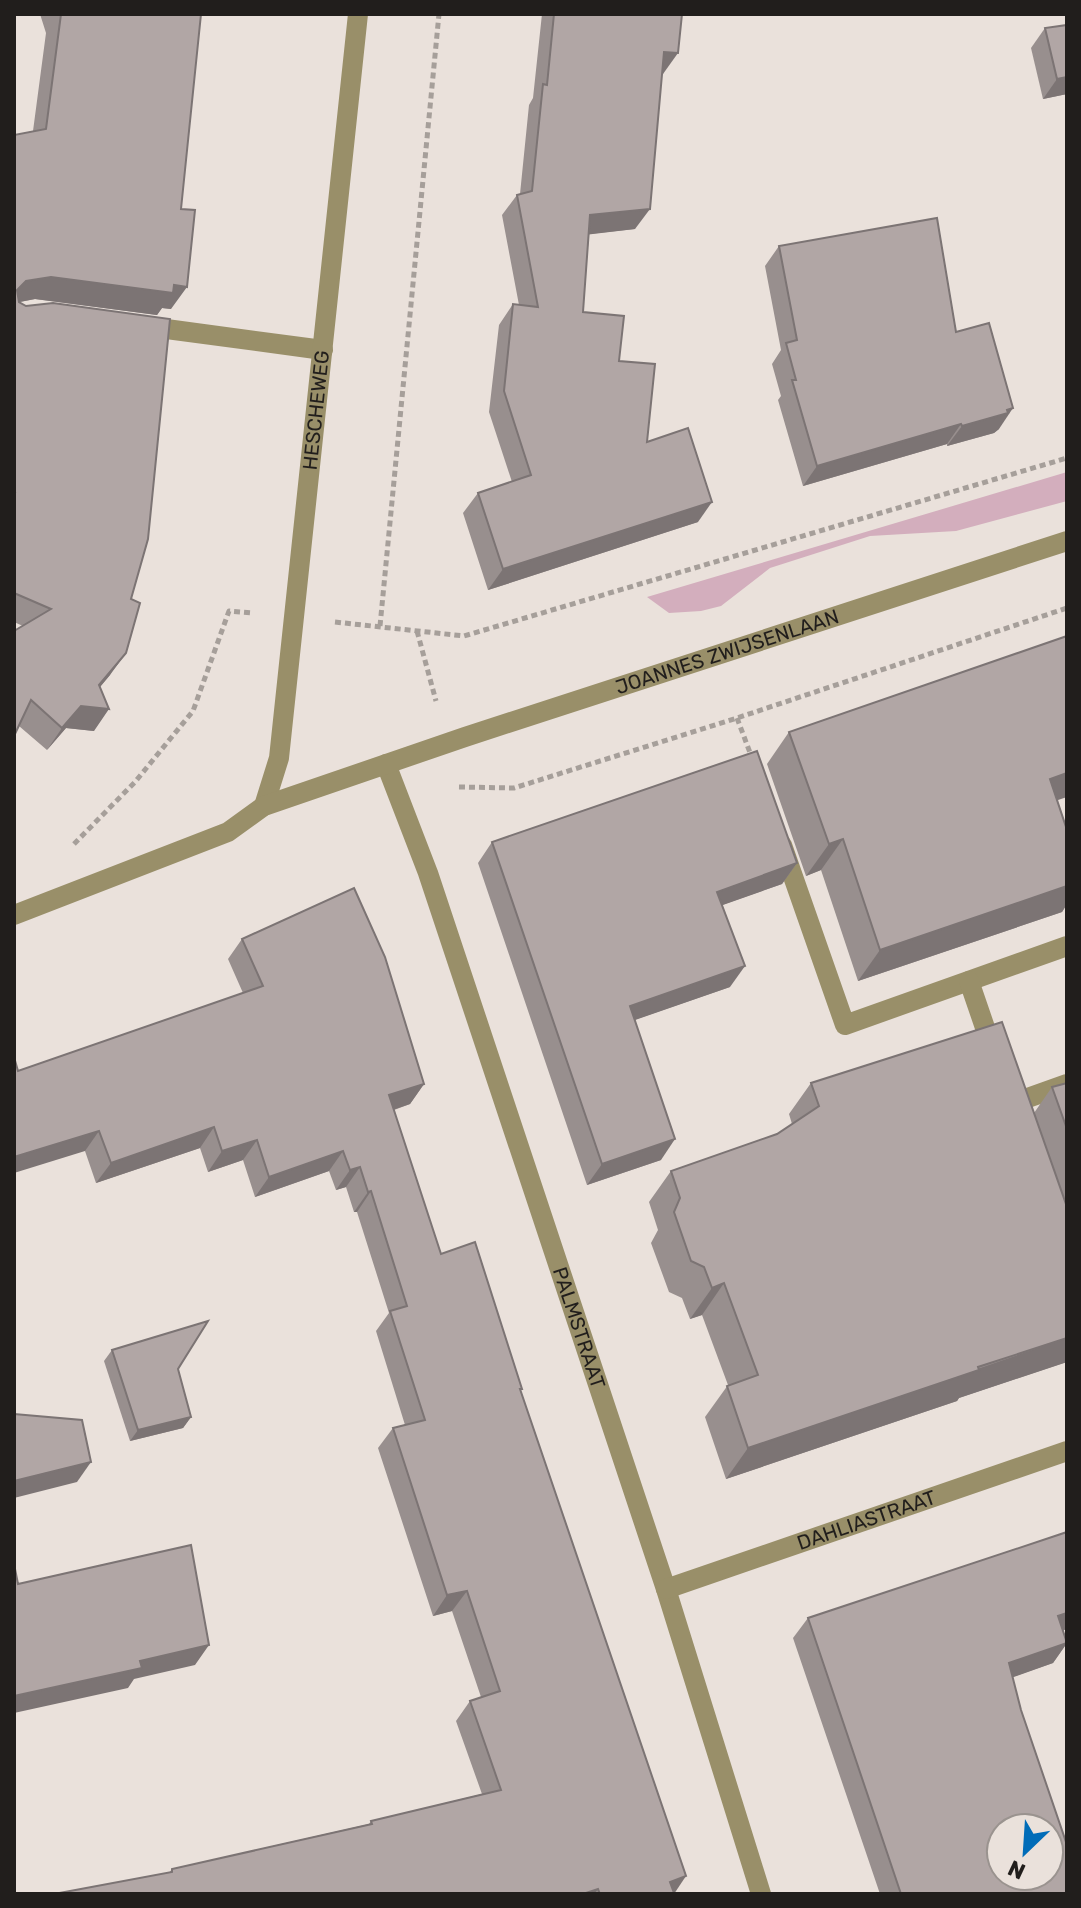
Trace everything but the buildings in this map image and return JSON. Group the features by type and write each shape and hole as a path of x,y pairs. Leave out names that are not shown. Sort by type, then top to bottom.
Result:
{"street":[{"name":"HESCHEWEG","path":"264,806 279,758 358,14"},
{"path":"127,324 323,350"},
{"name":"JOANNES ZWIJSENLAAN","path":"386,764 1067,541"},
{"path":"753,762 845,1025 1067,946"},
{"path":"14,915 228,832 264,806 386,764"},
{"name":"PALMSTRAAT","path":"386,764 428,873 666,1589 761,1894"},
{"path":"969,981 1021,1133"},
{"path":"1007,1090 1067,1084"},
{"name":"DAHLIASTRAAT","path":"666,1589 1067,1451"}],"path":[{"path":"380,626 439,14"},
{"path":"58,898 61,857 135,782 193,711 229,611 464,636 1067,458"},
{"path":"386,764 459,787 514,788 737,718 1067,608"},
{"path":"737,718 753,762"}],"shaded area":[{"path":"1067,472 1067,501 956,531 870,536 770,568 721,606 669,613 647,597"}]}
